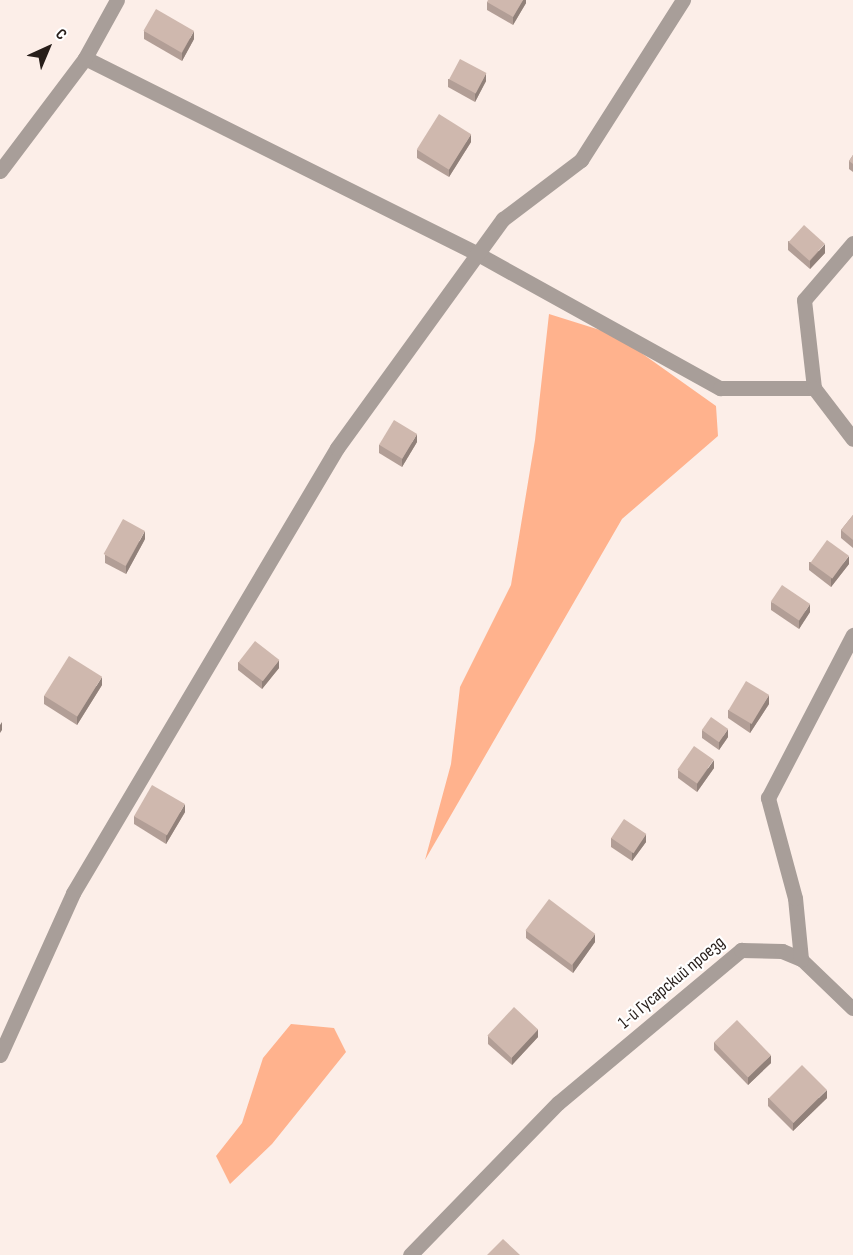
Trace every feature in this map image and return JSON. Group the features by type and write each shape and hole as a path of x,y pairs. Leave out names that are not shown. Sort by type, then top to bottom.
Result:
{"street":[{"path":"0,171 85,58 117,0"},
{"path":"0,1055 73,893 337,448 476,253 503,219 581,160 683,0"},
{"path":"85,58 476,253 720,388 814,388"},
{"path":"853,243 804,300 814,388 853,439"},
{"path":"801,959 795,898 768,798 853,635"},
{"name":"1-й Гусарский проезд","path":"410,1255 558,1103 741,950 782,951 801,959"}],"lane":[{"path":"801,959 853,1009"}],"shaded area":[{"path":"549,314 616,335 716,406 718,436 622,519 425,860 451,764 460,687 511,585 535,440"},
{"path":"291,1024 334,1028 346,1052 272,1144 230,1184 216,1156 242,1123 263,1058"}],"building":[{"path":"488,0 523,0 513,17 487,2"},
{"path":"156,9 194,31 182,53 144,31"},
{"path":"460,59 486,73 476,93 449,79"},
{"path":"439,114 471,134 449,170 417,150"},
{"path":"804,225 825,244 809,261 789,242"},
{"path":"394,420 417,434 402,459 379,445"},
{"path":"853,515 853,540 841,530"},
{"path":"123,519 145,531 125,566 104,554"},
{"path":"827,540 849,556 832,579 811,563"},
{"path":"782,585 810,604 799,621 771,602"},
{"path":"255,641 279,660 263,681 238,662"},
{"path":"69,656 102,677 77,717 44,696"},
{"path":"746,681 769,695 752,724 728,710"},
{"path":"711,717 728,729 719,742 702,730"},
{"path":"694,746 714,760 697,784 677,770"},
{"path":"152,785 185,804 167,835 134,816"},
{"path":"624,819 646,834 634,853 611,838"},
{"path":"549,899 595,934 572,965 526,930"},
{"path":"514,1007 538,1030 512,1058 487,1036"},
{"path":"737,1020 771,1055 748,1077 714,1042"},
{"path":"802,1065 827,1090 794,1123 769,1098"},
{"path":"503,1239 520,1255 487,1255"}]}
